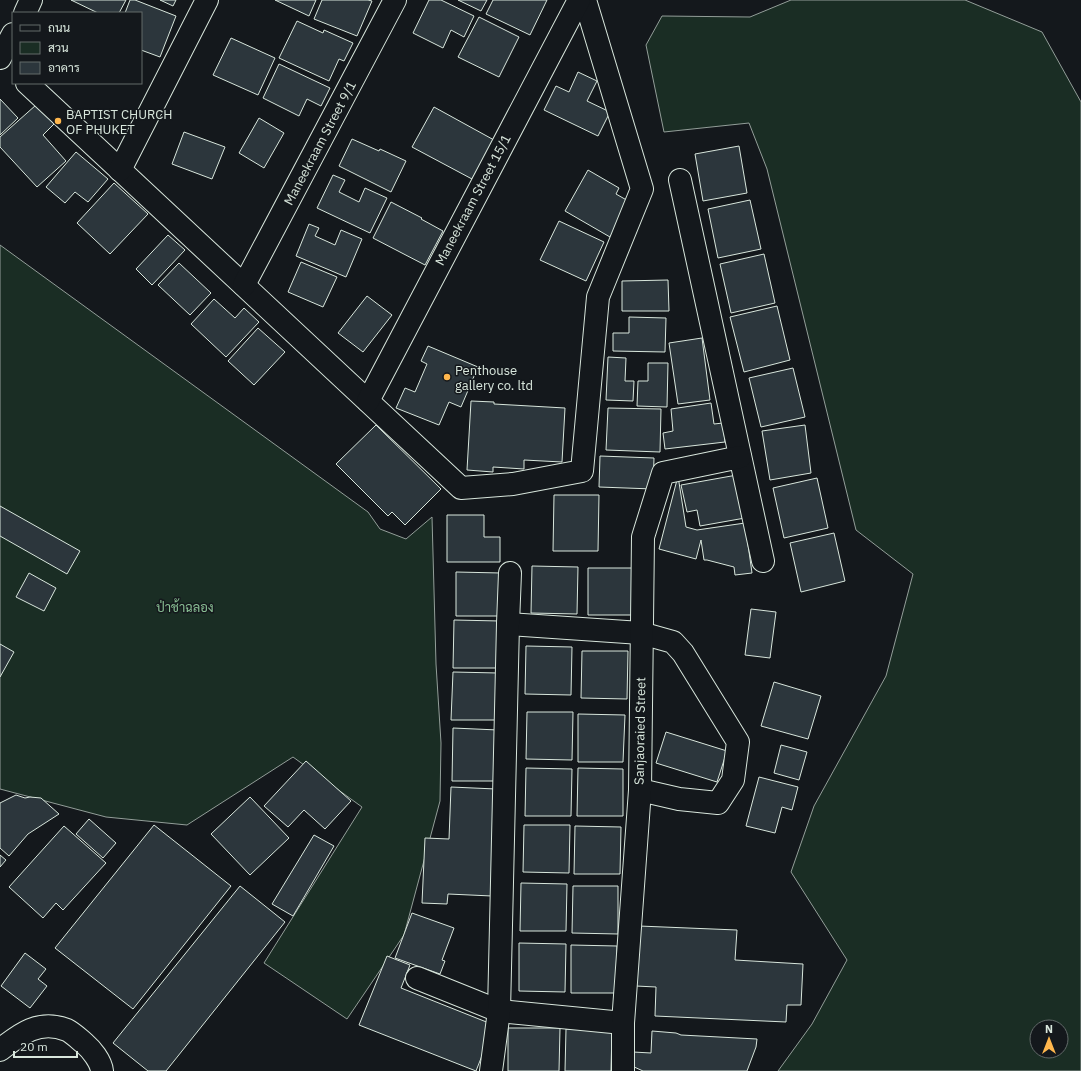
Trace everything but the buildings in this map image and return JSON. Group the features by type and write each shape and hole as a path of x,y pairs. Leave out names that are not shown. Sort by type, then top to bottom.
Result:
{"street":[{"path":"25,12 32,0"},
{"path":"120,170 207,0"},
{"name":"Maneekraam Street 9/1","path":"244,285 395,0"},
{"name":"Maneekraam Street 15/1","path":"368,401 579,0"},
{"path":"28,84 461,488 513,484 582,471 598,297 642,189 585,0"},
{"path":"12,36 0,58 12,69"},
{"path":"680,180 763,560"},
{"name":"Sanjaoraied Street","path":"623,1071 624,1023 640,790 643,537 663,473 740,457"},
{"path":"491,1071 499,1011 510,573"},
{"path":"508,624 641,633 673,642 683,652 738,742 733,780 718,803 679,799 640,790"},
{"path":"417,978 499,1011 624,1023"},
{"path":"0,1050 20,1034 39,1027 51,1026 68,1030 90,1048 102,1067 102,1071"}],"green space":[{"path":"791,0 965,0 1042,32 1081,102 1081,1071 778,1071 812,1024 847,960 791,872 814,806 886,676 913,574 856,530 767,169 749,123 664,132 646,45 662,16 750,17"},
{"name":"ป่าช้าฉลอง","path":"0,245 368,512 380,529 406,539 432,517 436,664 441,743 440,801 404,935 347,1019 264,963 362,807 293,757 187,825 106,817 0,789"}],"place":[{"name":"BAPTIST CHURCH OF PHUKET","path":"58,121"},
{"name":"Penthouse gallery co. ltd","path":"447,377"}]}
